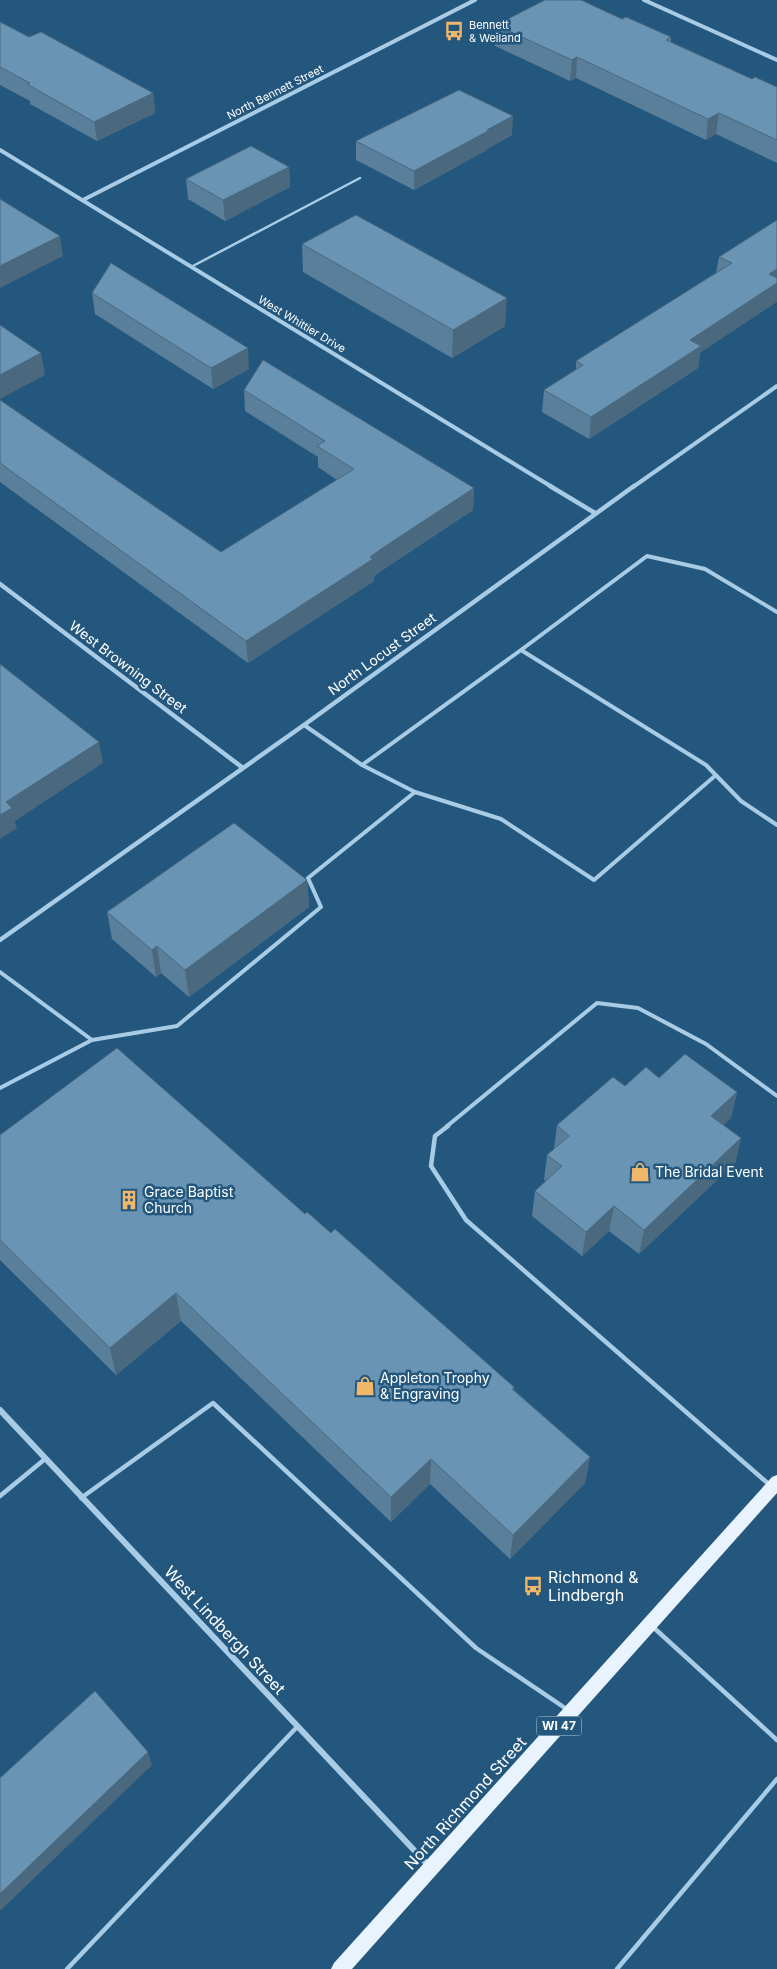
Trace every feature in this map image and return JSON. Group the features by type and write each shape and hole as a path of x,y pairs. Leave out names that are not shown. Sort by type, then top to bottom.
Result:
{"main road":[{"name":"North Richmond Street","path":"340,1969 775,1485"}],"street":[{"name":"North Bennett Street","path":"82,200 475,0"},
{"path":"644,0 777,60"},
{"name":"West Whittier Drive","path":"0,150 595,513"},
{"name":"North Locust Street","path":"0,940 304,725 595,513 777,386"},
{"name":"West Browning Street","path":"0,584 243,768"},
{"name":"West Lindbergh Street","path":"0,1410 431,1869"}],"lane":[{"path":"191,267 360,178"},
{"path":"362,765 648,556 705,569 777,612"},
{"path":"521,650 706,765 741,801 777,825"},
{"path":"304,725 362,765 415,792 501,819 594,880 716,775"},
{"path":"0,1088 92,1040 178,1026 321,907 308,878 415,792"},
{"path":"0,972 92,1040"},
{"path":"775,1485 466,1220 431,1166 434,1136 597,1004 638,1008 706,1044 777,1096"},
{"path":"82,1498 214,1403 476,1648 571,1712"},
{"path":"0,1496 45,1459"},
{"path":"650,1624 777,1740"},
{"path":"66,1969 297,1726"},
{"path":"617,1969 777,1779"}],"building":[{"path":"545,0 581,0 622,19 626,17 671,37 666,40 752,79 755,77 777,87 777,140 719,113 708,119 577,57 572,60 496,25"},
{"path":"0,22 29,37 41,32 153,93 94,122 0,67"},
{"path":"459,90 513,116 414,171 356,141"},
{"path":"251,146 289,167 223,200 186,179"},
{"path":"0,199 60,236 0,266"},
{"path":"356,215 507,298 453,330 302,244"},
{"path":"777,220 777,269 769,274 777,278 777,283 690,340 701,346 591,417 544,390 583,365 576,361 732,263 719,257"},
{"path":"111,263 248,348 211,368 92,293"},
{"path":"0,325 41,353 0,375"},
{"path":"263,360 474,488 370,557 373,559 246,641 0,463 0,400 221,552 354,469 317,446 325,441 244,390"},
{"path":"0,664 99,742 6,802 12,808 0,815"},
{"path":"234,823 307,880 185,970 157,946 152,950 107,912"},
{"path":"117,1048 305,1214 307,1212 331,1233 335,1229 514,1387 512,1389 590,1457 513,1535 431,1459 391,1497 176,1293 110,1348 0,1240 0,1135"},
{"name":"The Bridal Event","path":"685,1054 737,1092 711,1116 741,1138 644,1230 614,1206 586,1232 535,1191 562,1166 547,1155 569,1136 557,1125 613,1077 625,1086 646,1067 659,1078"},
{"path":"95,1691 148,1752 0,1894 0,1778"}],"place":[{"name":"Bennett & Weiland","path":"454,31"},
{"name":"The Bridal Event","path":"640,1172"},
{"name":"Grace Baptist Church","path":"129,1200"},
{"name":"Appleton Trophy & Engraving","path":"365,1386"},
{"name":"Richmond & Lindbergh","path":"533,1586"}]}
